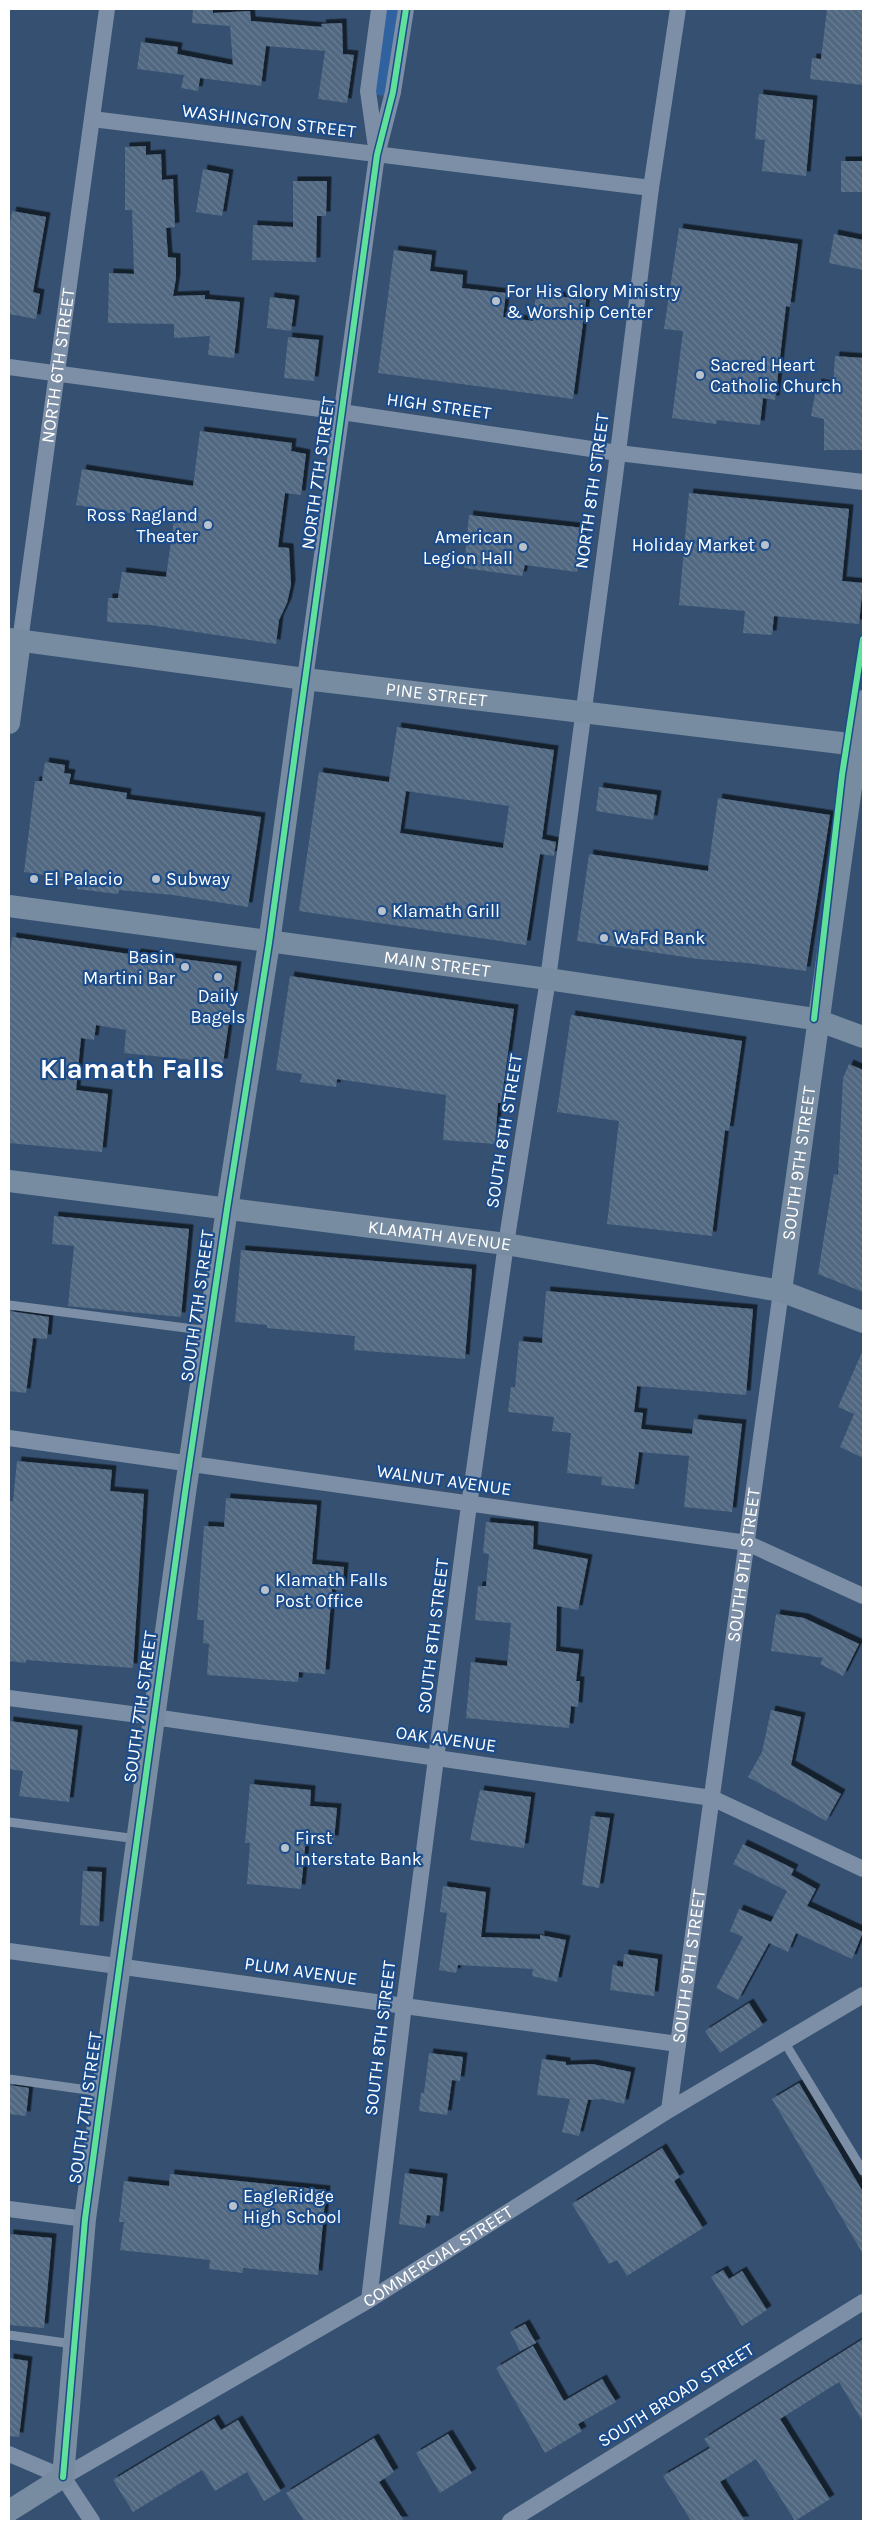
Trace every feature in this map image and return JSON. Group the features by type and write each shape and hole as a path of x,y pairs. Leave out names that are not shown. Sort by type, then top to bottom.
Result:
{"street":[{"name":"NORTH 6TH STREET","path":"9,723 14,640 57,374 107,9"},
{"path":"377,155 368,91 379,9"},
{"name":"NORTH 7TH STREET","path":"269,943 377,155 393,92 406,9"},
{"name":"NORTH 8TH STREET","path":"548,979 651,188 678,9"},
{"name":"WASHINGTON STREET","path":"92,119 651,188"},
{"name":"HIGH STREET","path":"9,367 342,412 618,453 863,482"},
{"name":"PINE STREET","path":"14,640 305,680 582,712 859,748"},
{"name":"SOUTH 9TH STREET","path":"669,2110 818,1020 859,748 863,701"},
{"name":"MAIN STREET","path":"9,906 269,943 548,979 818,1020 863,1037"},
{"name":"SOUTH 7TH STREET","path":"63,2477 85,2219 102,2092 209,1331 269,943"},
{"name":"SOUTH 8TH STREET","path":"368,2300 404,2005 470,1504 506,1244 548,979"},
{"name":"KLAMATH AVENUE","path":"9,1181 506,1244 781,1291 863,1322"},
{"name":"WALNUT AVENUE","path":"9,1438 190,1462 747,1543 863,1596"},
{"name":"OAK AVENUE","path":"9,1698 438,1757 712,1798 863,1869"},
{"name":"PLUM AVENUE","path":"9,1951 678,2044"},
{"name":"COMMERCIAL STREET","path":"9,2511 63,2477 368,2300 669,2110 785,2043 863,1995"},
{"path":"9,2210 85,2219"},
{"name":"SOUTH BROAD STREET","path":"510,2521 863,2302"},
{"path":"9,2454 63,2477 92,2521"}],"lane":[{"path":"9,1305 209,1331"},
{"path":"9,1822 137,1838"},
{"path":"785,2043 863,2171"},
{"path":"9,2079 102,2092"},
{"path":"9,2335 74,2344"}],"shaded area":[{"path":"386,9 401,9 389,97 374,94"}],"building":[{"path":"193,9 213,9 213,13 250,11 251,21 322,27 321,24 342,23 343,54 354,55 347,103 318,99 325,51 266,46 261,86 200,78 198,91 181,88 184,75 137,69 141,42 178,47 177,54 233,65 230,26 192,23"},
{"path":"827,9 863,9 863,85 810,79 812,58 821,59"},
{"path":"759,94 813,100 806,176 762,171 765,140 755,139"},
{"path":"146,146 146,155 161,154 162,180 173,179 175,227 166,228 168,257 176,258 176,278 173,296 205,295 205,299 240,302 234,358 208,355 210,336 174,338 174,324 108,323 109,273 134,274 132,210 125,210 125,147"},
{"path":"841,161 863,161 863,192 841,192"},
{"path":"203,169 229,174 222,216 196,212"},
{"path":"293,181 327,181 326,216 317,216 316,262 252,260 253,225 293,227"},
{"path":"12,211 46,217 33,292 40,294 36,319 9,314 9,230"},
{"path":"679,228 798,244 790,307 786,306 775,400 763,398 760,425 717,420 716,424 672,418 683,331 664,329"},
{"path":"834,234 863,240 863,270 829,263"},
{"path":"394,250 432,255 430,271 463,275 462,288 506,293 503,317 533,321 536,293 586,300 573,399 378,373"},
{"path":"270,297 295,300 291,331 267,328"},
{"path":"288,337 319,340 314,381 284,378"},
{"path":"835,356 863,358 863,450 824,450 824,419 811,416 817,383 833,386"},
{"name":"Ross Ragland Theater","path":"200,431 292,443 291,451 306,454 301,495 285,493 278,547 289,548 291,585 287,603 279,620 276,644 150,625 107,622 108,598 118,598 122,572 166,577 174,520 76,505 82,469 193,486"},
{"name":"Holiday Market","path":"689,493 849,509 842,581 863,583 859,624 774,616 772,635 743,633 745,611 679,605"},
{"name":"American Legion Hall","path":"469,515 584,528 577,572 525,565 522,576 464,568"},
{"path":"397,727 554,750 542,839 556,842 554,856 540,854 526,945 299,911 319,772 389,782","holes":["406,791 509,806 503,848 400,833"]},
{"path":"45,762 65,765 64,773 71,774 69,784 127,793 126,799 261,817 248,907 173,895 119,890 118,894 77,889 78,880 24,872 35,781 42,781"},
{"path":"599,787 657,795 653,820 596,811"},
{"path":"718,798 830,815 806,971 698,959 577,941 589,854 708,871"},
{"path":"12,937 136,955 136,953 237,966 223,1063 124,1053 126,1030 96,1025 94,1040 81,1038 76,1090 108,1094 102,1152 9,1143 9,960"},
{"path":"290,976 514,1009 501,1103 498,1103 495,1144 443,1140 446,1095 337,1079 336,1087 300,1082 302,1074 276,1070"},
{"path":"571,1015 742,1041 729,1131 725,1130 712,1236 607,1224 619,1121 557,1112"},
{"path":"849,1064 863,1070 863,1292 818,1274 834,1174 838,1175 843,1078"},
{"path":"54,1216 189,1229 181,1317 68,1306 74,1246 52,1244"},
{"path":"241,1250 472,1269 465,1359 354,1350 355,1336 267,1328 267,1325 235,1322"},
{"path":"546,1291 753,1309 746,1395 637,1386 634,1412 643,1413 641,1429 692,1434 694,1419 742,1424 732,1512 684,1507 689,1456 639,1452 634,1489 601,1485 602,1477 567,1473 571,1433 552,1431 554,1417 508,1412 511,1387 515,1387 519,1341 542,1343"},
{"path":"9,1311 49,1317 47,1339 33,1338 26,1393 9,1391"},
{"path":"863,1350 863,1458 840,1447 854,1414 838,1407"},
{"path":"17,1461 112,1470 110,1491 144,1494 133,1668 26,1660 26,1663 9,1661 9,1501 13,1501"},
{"name":"Klamath Falls Post Office","path":"226,1498 317,1505 312,1564 344,1567 342,1590 332,1589 325,1674 299,1672 298,1682 207,1675 209,1644 203,1643 204,1620 197,1620 204,1526 224,1527"},
{"path":"486,1522 534,1526 533,1549 588,1559 578,1610 557,1606 556,1651 579,1654 576,1681 580,1681 578,1707 571,1706 569,1728 466,1718 471,1662 507,1666 511,1623 475,1620 478,1586 486,1586 489,1554 483,1553"},
{"path":"776,1614 804,1618 859,1644 843,1676 820,1664 823,1658 771,1651"},
{"path":"771,1710 801,1717 791,1765 841,1794 826,1821 748,1777 762,1752"},
{"path":"9,1721 78,1730 69,1802 19,1796 23,1771 9,1769"},
{"path":"250,1784 311,1790 310,1806 337,1808 334,1840 306,1837 301,1889 247,1884 250,1843 245,1843"},
{"path":"480,1790 531,1797 524,1848 470,1840"},
{"path":"591,1816 610,1818 599,1888 582,1885"},
{"path":"743,1844 794,1869 791,1875 816,1889 807,1906 863,1932 852,1959 796,1933 788,1952 769,1943 738,2000 716,1988 743,1937 730,1931 739,1909 771,1922 787,1891 733,1864"},
{"path":"83,1871 102,1872 99,1926 80,1925"},
{"path":"443,1886 486,1892 481,1937 540,1939 540,1935 566,1940 557,1982 532,1976 533,1969 458,1965 456,1973 439,1970 447,1913 440,1912"},
{"path":"624,1954 658,1959 654,1996 610,1990 613,1965 623,1967"},
{"path":"749,2003 763,2025 720,2053 705,2031"},
{"path":"429,2053 463,2057 460,2081 452,2080 447,2115 419,2111 421,2093 424,2093"},
{"path":"542,2059 566,2062 566,2065 592,2064 631,2072 624,2104 603,2099 588,2100 579,2136 562,2132 570,2099 537,2095"},
{"path":"799,2083 863,2192 863,2254 772,2099"},
{"path":"9,2085 29,2088 26,2116 9,2114"},
{"path":"662,2148 680,2177 674,2181 703,2228 627,2276 617,2260 609,2264 572,2204"},
{"path":"405,2173 443,2178 439,2216 427,2215 425,2228 399,2224"},
{"path":"170,2174 326,2190 318,2275 243,2268 243,2273 209,2269 210,2260 120,2250 124,2222 119,2222 124,2181 169,2186"},
{"path":"9,2234 52,2238 44,2328 9,2325"},
{"path":"723,2270 729,2279 742,2271 767,2310 742,2326 711,2277"},
{"path":"525,2324 536,2343 520,2351 510,2332"},
{"path":"863,2339 863,2422 839,2382 780,2419 830,2499 795,2521 756,2459 720,2482 745,2521 691,2521 663,2476 710,2448 704,2439"},
{"path":"533,2346 564,2401 602,2379 616,2402 578,2424 582,2431 545,2453 496,2368"},
{"path":"9,2358 28,2361 19,2437 9,2436"},
{"path":"214,2419 221,2430 238,2420 281,2491 264,2501 247,2472 215,2491 202,2470 133,2512 113,2480"},
{"path":"448,2434 472,2473 440,2493 416,2453"},
{"path":"374,2438 394,2472 379,2482 404,2521 304,2521 286,2493"}],"cycle path":[{"path":"63,2477 85,2219 185,1493 269,943 377,155 393,92 406,9"},
{"path":"814,1019 842,775 863,639"}],"place":[{"name":"For His Glory Ministry & Worship Center","path":"496,301"},
{"name":"Sacred Heart Catholic Church","path":"700,375"},
{"name":"Ross Ragland Theater","path":"208,525"},
{"name":"Holiday Market","path":"765,545"},
{"name":"American Legion Hall","path":"523,547"},
{"name":"El Palacio","path":"34,879"},
{"name":"Subway","path":"156,879"},
{"name":"Klamath Grill","path":"382,911"},
{"name":"WaFd Bank","path":"604,938"},
{"name":"Basin Martini Bar","path":"185,967"},
{"name":"Daily Bagels","path":"218,977"},
{"name":"Klamath Falls Post Office","path":"265,1590"},
{"name":"First Interstate Bank","path":"285,1848"},
{"name":"EagleRidge High School","path":"233,2206"}],"district":[{"name":"Klamath Falls","path":"132,1068"}]}
